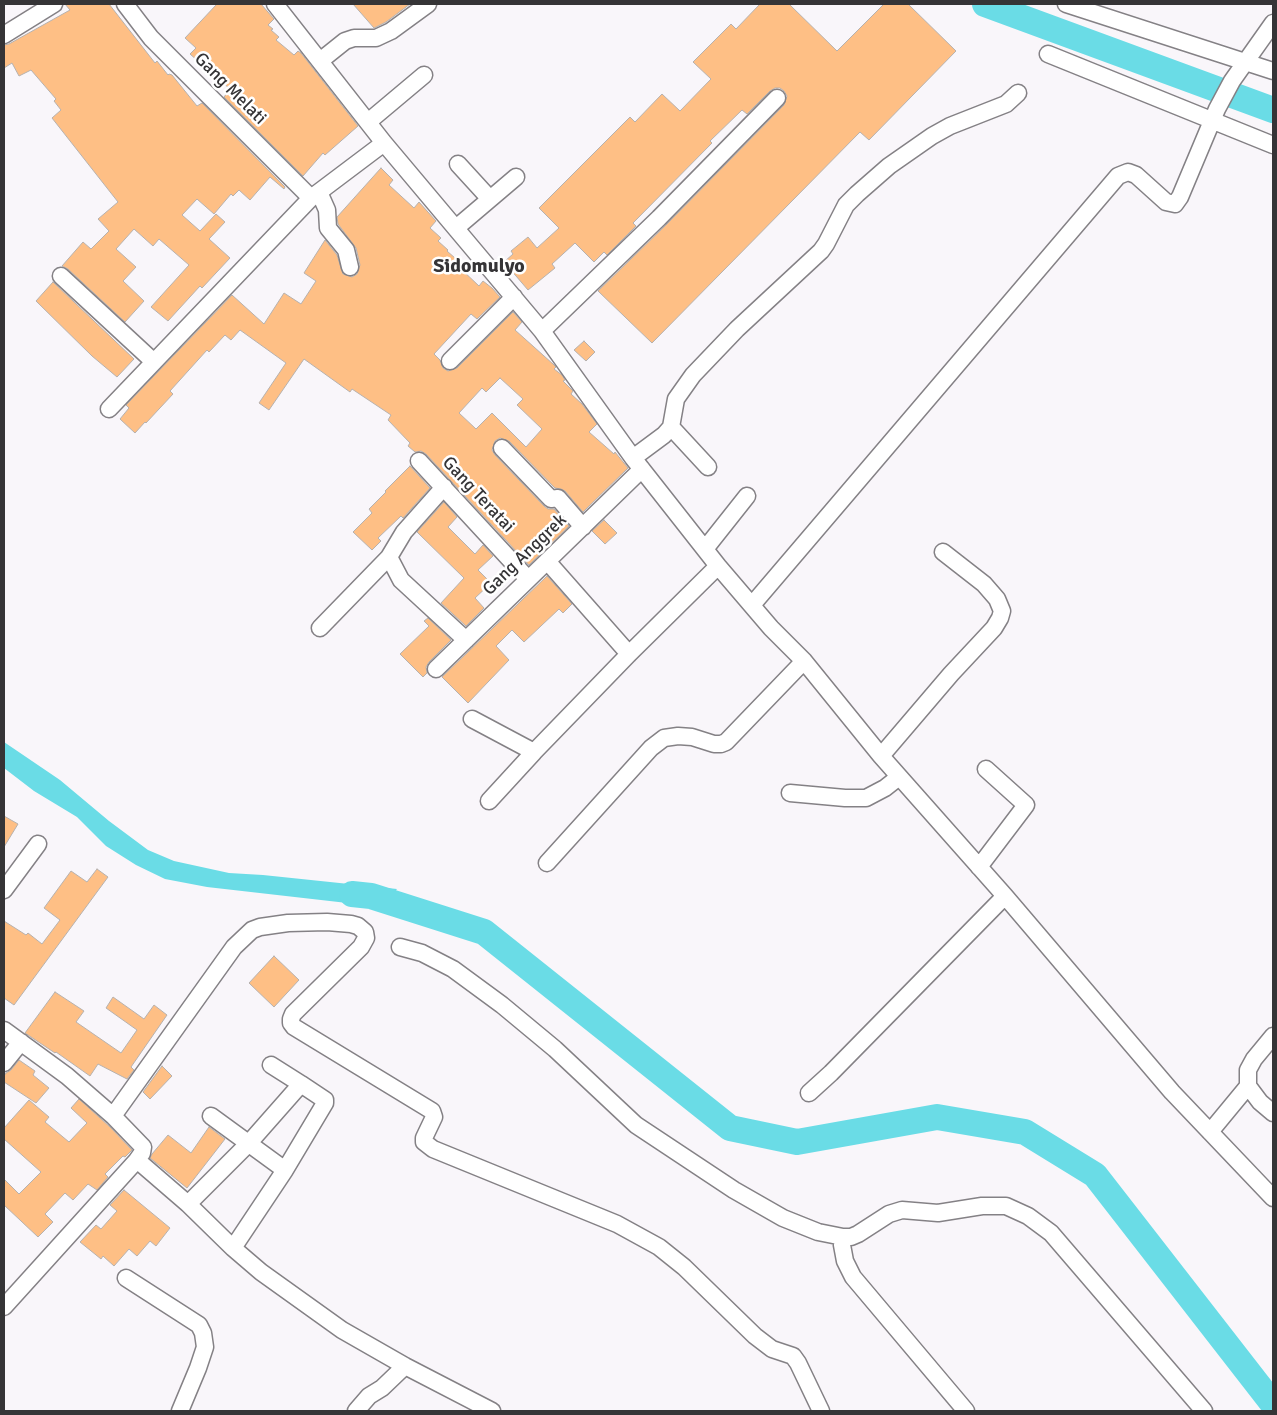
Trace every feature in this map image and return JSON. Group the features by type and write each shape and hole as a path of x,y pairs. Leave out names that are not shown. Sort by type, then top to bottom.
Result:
{"street":[{"path":"4,35 54,4"},
{"name":"Gang Melati","path":"125,4 151,38 315,195"},
{"path":"275,4 384,143 542,331 638,464 718,566 804,661 881,756 1005,896 1172,1092 1273,1198"},
{"path":"320,60 345,41 354,38 376,38 391,31 428,4"},
{"path":"1066,4 1273,70"},
{"path":"752,605 1118,176 1128,172 1136,175 1166,202 1175,204 1180,197 1215,115 1232,82 1273,22"},
{"path":"1048,54 1215,115 1273,145"},
{"path":"368,122 424,75"},
{"path":"708,467 671,427 676,399 692,375 737,329 821,251 846,205 889,166 932,136 950,126 1006,104 1018,93"},
{"path":"542,331 659,218 777,98"},
{"path":"109,408 315,195 384,143"},
{"path":"458,164 490,199"},
{"path":"456,228 516,176"},
{"path":"315,195 328,210 328,228 346,250 350,267"},
{"path":"62,276 154,362"},
{"path":"450,360 514,297"},
{"name":"Gang Anggrek","path":"436,669 583,526 671,427"},
{"path":"502,448 551,499 558,498 583,526"},
{"name":"Gang Teratai","path":"419,461 528,579"},
{"path":"320,628 389,557 404,532 444,488"},
{"path":"705,549 747,496"},
{"path":"881,756 994,628 1002,612 997,599 991,591 943,552"},
{"path":"389,557 400,580 466,640"},
{"path":"547,561 629,654"},
{"path":"489,801 629,654 718,566"},
{"path":"547,863 650,748 664,738 678,736 692,737 714,744 726,742 804,661"},
{"path":"472,719 534,752"},
{"path":"979,867 1026,805 986,769"},
{"path":"790,793 866,798 885,788 899,777"},
{"path":"4,890 38,844"},
{"path":"809,1093 1005,896"},
{"path":"113,1116 234,947 252,930 288,923 335,923 358,926 365,932 366,938 361,947 290,1018 291,1024 432,1111 434,1117 424,1138 424,1142 432,1149 618,1224 659,1247 684,1267 755,1336 772,1349 793,1356 821,1411"},
{"path":"400,948 422,953 453,969 555,1050 636,1125 734,1190 783,1218 818,1232 851,1237 889,1214 902,1210 938,1212 982,1206 1006,1206 1028,1216 1051,1233 1204,1411"},
{"path":"4,1030 66,1076 113,1116 143,1147 142,1153 137,1160 4,1307"},
{"path":"1273,1036 1254,1059 1248,1070 1248,1086 1260,1102 1273,1113"},
{"path":"4,1063 20,1042"},
{"path":"233,1248 285,1170 325,1103 325,1100 271,1065"},
{"path":"188,1204 249,1143 301,1084"},
{"path":"1210,1132 1248,1086"},
{"path":"211,1116 285,1170"},
{"path":"137,1160 188,1204 233,1248 261,1272 342,1330 405,1366 492,1411"},
{"path":"844,1237 842,1245 845,1261 852,1276 966,1411"},
{"path":"126,1278 198,1325 203,1333 205,1347 180,1411"},
{"path":"356,1411 369,1396 382,1388 405,1366"}],"water":[{"path":"4,742 60,780 109,821 148,850 174,861 229,873 397,889 385,904 356,904 207,887 165,879 136,865 106,846 77,817 34,791 4,768"}],"building":[{"path":"65,4 109,4 155,63 157,61 168,75 172,75 197,106 202,103 285,187 284,189 270,177 250,200 239,190 233,196 231,194 214,214 197,199 182,215 200,231 216,214 225,222 209,239 230,258 202,288 200,286 168,321 151,307 189,265 159,239 153,246 134,229 116,249 136,267 123,281 144,301 125,322 68,269 62,266 83,242 91,249 109,231 98,219 118,202 52,118 61,110 54,101 56,99 31,70 19,76 12,63 4,68 4,45 70,10"},
{"path":"217,4 261,4 274,19 268,25 279,37 276,40 294,55 298,51 301,53 358,126 325,155 323,153 303,176 224,97 230,89 190,54 196,48 185,38"},
{"path":"353,4 410,4 386,22 374,28"},
{"path":"760,4 789,4 837,51 884,4 908,4 956,51 869,140 860,132 652,343 598,291 784,105 787,96 780,88 770,91 747,114 742,110 710,141 712,143 633,223 636,226 607,255 604,252 594,262 575,243 552,264 555,268 528,290 504,262 513,254 511,251 528,237 537,248 559,228 539,208 630,117 635,122 662,94 680,111 711,79 693,62 731,24 736,29"},
{"path":"381,168 393,180 389,185 414,208 419,202 436,221 430,228 441,238 438,241 463,265 460,268 479,286 483,281 500,297 477,319 471,314 434,354 440,360 443,368 448,371 457,368 513,312 522,322 515,330 556,367 554,369 562,375 565,380 563,381 573,391 571,394 582,404 597,424 589,432 614,454 615,452 628,468 583,512 565,491 555,488 509,441 500,438 495,441 492,450 495,455 544,506 548,509 554,509 569,526 529,565 426,454 421,451 415,452 408,446 410,443 388,420 391,415 352,389 350,392 304,359 269,410 259,403 286,363 240,330 231,340 225,335 209,352 207,350 170,391 173,394 135,433 120,419 129,408 126,405 232,295 264,324 284,293 301,304 316,281 304,273 325,240 337,255 343,274 352,277 357,274 360,265 356,248 338,224 337,217","holes":["500,378 523,399 517,405 542,429 526,447 492,413 476,429 459,413 482,388 486,392"]},
{"path":"53,282 134,359 117,377 92,356 36,301"},
{"path":"584,341 595,352 586,361 574,350"},
{"path":"410,466 430,488 403,518 401,516 378,538 381,541 372,550 353,532 372,513 369,509"},
{"path":"444,502 457,517 448,527 475,554 483,545 493,556 478,570 491,583 475,598 484,608 466,626 441,603 464,578 417,532"},
{"path":"604,520 617,533 605,544 592,531"},
{"path":"547,576 572,604 563,613 559,609 524,642 512,630 496,646 509,660 468,703 442,677"},
{"path":"428,618 451,640 429,662 426,667 427,673 423,677 400,654 429,626 424,621"},
{"path":"4,816 18,824 4,847"},
{"path":"97,869 108,877 14,1005 4,998 4,921 26,935 28,933 42,944 60,920 44,908 71,871 87,882"},
{"path":"274,956 299,980 274,1007 249,983"},
{"path":"55,992 84,1011 76,1022 121,1053 137,1030 106,1008 113,997 144,1019 154,1005 167,1015 131,1067 134,1070 127,1079 98,1064 90,1076 25,1033"},
{"path":"19,1060 35,1071 33,1075 49,1088 36,1103 4,1082 6,1073"},
{"path":"162,1066 172,1076 150,1099 143,1092"},
{"path":"79,1099 132,1150 105,1174 108,1177 97,1190 88,1184 73,1200 65,1193 45,1214 53,1222 38,1237 4,1205 4,1179 19,1194 41,1172 4,1139 4,1128 29,1100 49,1117 45,1122 69,1142 87,1123 71,1108"},
{"path":"209,1127 225,1139 187,1188 150,1158 168,1135 191,1153"},
{"path":"124,1190 170,1228 156,1246 150,1241 137,1256 129,1249 114,1266 103,1256 101,1259 80,1242 96,1225 101,1229 117,1211 110,1205"}],"waterway":[{"path":"985,4 1273,110"},
{"path":"352,894 371,896 484,932 730,1128 797,1142 937,1117 1025,1132 1095,1175 1273,1404"}],"district":[{"name":"Sidomulyo","path":"479,267"}]}
